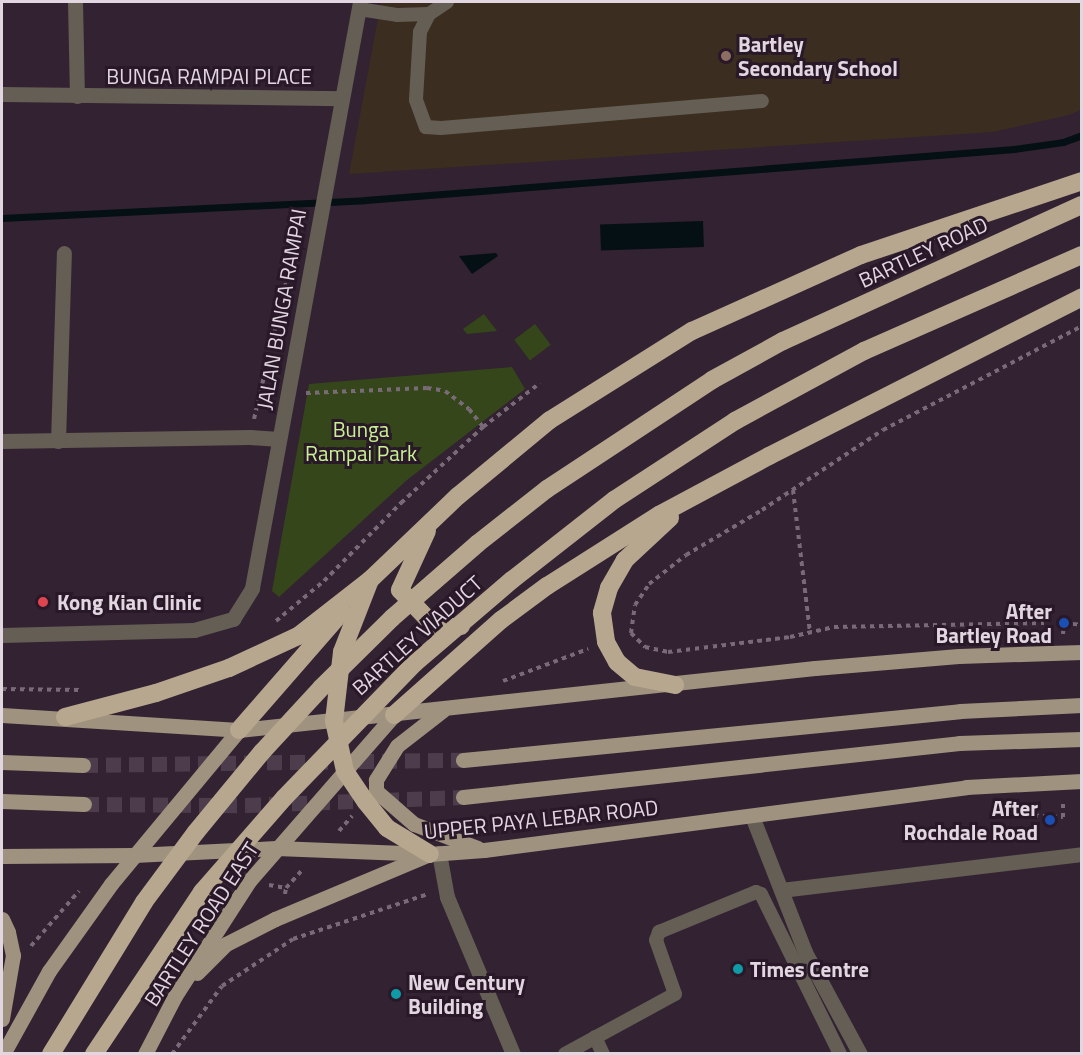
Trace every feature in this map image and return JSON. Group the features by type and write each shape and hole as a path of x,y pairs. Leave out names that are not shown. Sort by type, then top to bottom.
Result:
{"highway":[{"path":"65,717 156,693 236,665 298,636 371,579 458,496 550,420 692,331 861,255 1082,181"},
{"name":"BARTLEY ROAD","path":"783,341 1082,205"},
{"name":"BARTLEY VIADUCT","path":"94,1053 202,892 292,789 415,663 512,580 614,500 735,422 864,351 1082,255"},
{"path":"394,715 501,620 546,586 659,515 1082,297"},
{"name":"BARTLEY VIADUCT","path":"51,1053 144,902 196,832 262,752 337,672 392,618 460,559 547,489 712,380 783,341"},
{"path":"675,685 635,677 617,662 606,642 602,613 609,588 625,560 687,502"},
{"path":"430,524 400,590 437,629 501,620"},
{"path":"371,579 342,652 334,721 345,771 387,828 435,853"},
{"path":"238,730 371,579"}],"main road":[{"path":"2,715 65,717 238,730 675,685 815,668 958,656 1082,652"},
{"path":"463,760 960,711 1082,705"},
{"path":"444,709 397,746 376,780 376,791 414,824 484,850"},
{"name":"BARTLEY ROAD EAST","path":"145,1053 175,996 249,881 394,715"},
{"path":"3,1053 49,971 111,884 238,730"},
{"name":"UPPER PAYA LEBAR ROAD","path":"463,797 959,742 1082,739"},
{"path":"2,762 83,765"},
{"name":"UPPER PAYA LEBAR ROAD","path":"2,856 134,855 276,848 435,853 484,850 966,787 1082,781"},
{"path":"2,801 84,804"},
{"path":"175,996 226,944 274,919 435,853"},
{"path":"2,919 8,932 13,955 2,1019"}],"street":[{"name":"BUNGA RAMPAI PLACE","path":"75,2 77,96"},
{"name":"JALAN BUNGA RAMPAI","path":"2,635 194,630 232,619 252,588 359,5"},
{"name":"BUNGA RAMPAI PLACE","path":"2,94 342,98"},
{"path":"58,441 64,252"},
{"path":"2,441 250,437 279,439"},
{"path":"752,816 805,952 860,1053"},
{"path":"435,853 445,889 513,1053"},
{"path":"781,890 1082,854"}],"lane":[{"path":"447,2 429,15 420,33 416,100 426,127 441,128 762,101"},
{"path":"359,5 397,15 429,15"},
{"path":"565,1053 675,994 656,940 659,932 756,892 761,894 840,1053"},
{"path":"595,1037 603,1053"}],"path":[{"path":"250,437 289,269"},
{"path":"1044,623 834,627 668,652 645,647 631,633 635,605 649,584 686,555 793,490 883,430 1082,326"},
{"path":"275,623 324,581 401,503 483,427 540,383"},
{"path":"287,393 436,389 459,399 483,427"},
{"path":"793,490 810,632"},
{"path":"1064,623 1082,625"},
{"path":"501,681 593,647"},
{"path":"2,689 89,689"},
{"path":"1025,815 1063,817 1062,782"},
{"path":"30,947 44,934 85,884"},
{"path":"172,1053 222,986 293,939 347,919 445,889"}],"shaded area":[{"name":"Bartley Secondary School","path":"381,2 1081,2 1081,110 1069,115 993,132 349,174"},
{"path":"703,221 704,247 601,251 600,225"},
{"path":"496,253 498,256 472,274 459,256"}],"green space":[{"path":"484,314 497,331 467,334 463,329"},
{"path":"535,324 551,345 530,360 514,340"},
{"name":"Bunga Rampai Park","path":"512,367 525,389 407,480 279,597 272,591 309,384"}],"waterway":[{"path":"2,218 365,200 1014,149 1063,142 1082,135"}],"tunnel":[{"path":"83,765 463,760"},
{"path":"84,804 246,805 463,797"}],"place":[{"name":"Bartley Secondary School","path":"726,56"},
{"name":"Kong Kian Clinic","path":"43,602"},
{"name":"After Bartley Road","path":"1064,623"},
{"name":"After Rochdale Road","path":"1050,820"},
{"name":"Times Centre","path":"738,969"},
{"name":"New Century Building","path":"396,994"}]}
